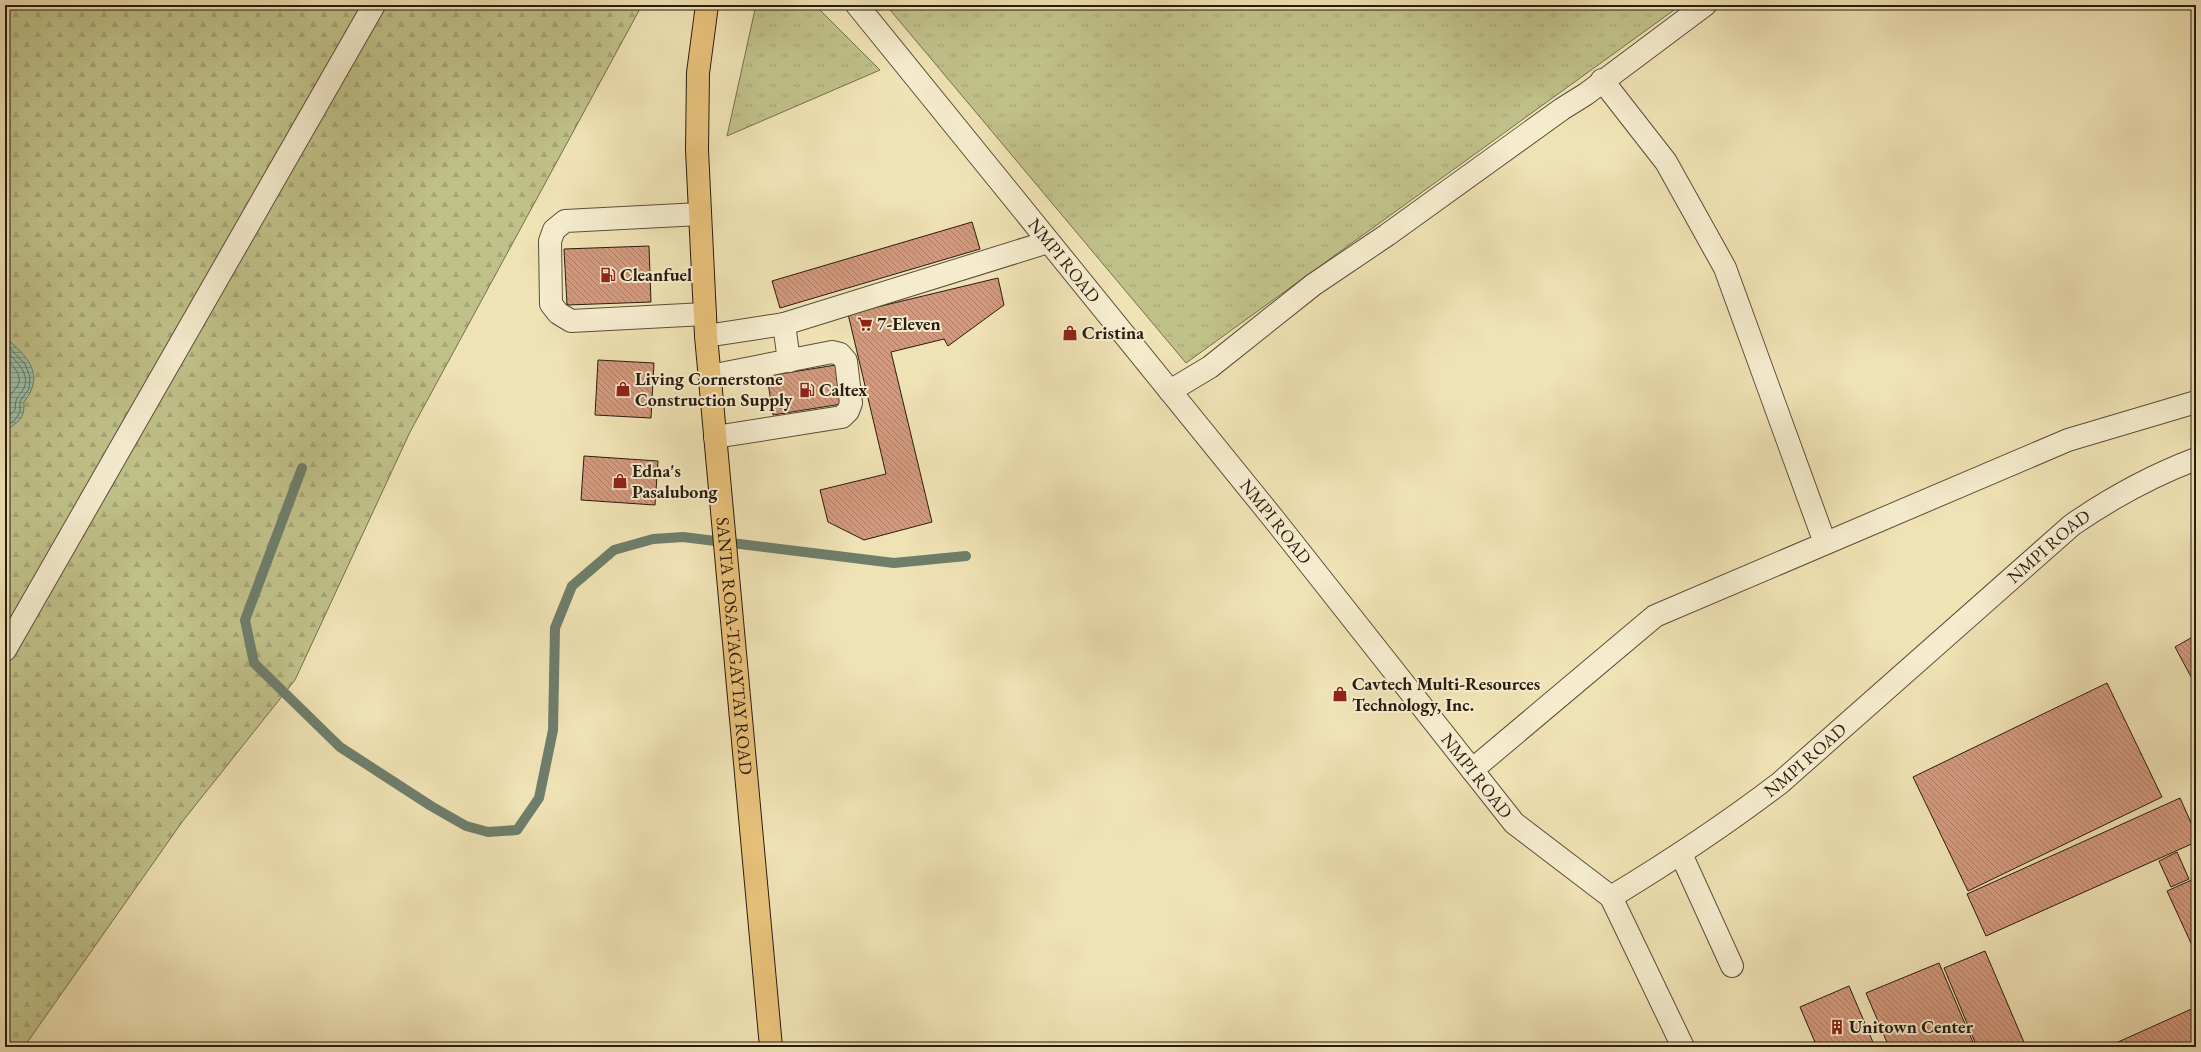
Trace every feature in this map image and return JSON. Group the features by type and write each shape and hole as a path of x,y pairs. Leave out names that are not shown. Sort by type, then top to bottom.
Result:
{"main road":[{"name":"SANTA ROSA-TAGAYTAY ROAD","path":"707,5 698,74 700,214 706,336 730,585 771,1047"}],"street":[{"path":"5,650 374,5"},
{"name":"NMPI ROAD","path":"857,5 1048,242 1274,518 1514,823 1610,897 1682,854 1733,819 1780,783 2072,525 2135,485 2196,459"},
{"path":"1170,392 1210,367 1313,285 1387,235 1562,108 1586,94 1602,80 1705,5"},
{"path":"1602,80 1666,162 1725,268 1825,543"},
{"path":"700,214 565,221 554,230 550,240 551,304 558,313 571,321 705,314"},
{"path":"706,336 784,324 1048,242"},
{"path":"784,324 789,361"},
{"path":"710,376 832,352 840,354 846,362 851,403 848,411 842,417 715,437"},
{"path":"1472,770 1655,616 2068,440 2196,402"},
{"path":"1682,854 1732,966"},
{"path":"1610,897 1683,1047"}],"green space":[{"path":"5,5 642,5 410,432 295,680 182,822 24,1047 5,1047"},
{"path":"756,5 815,5 880,70 727,136"},
{"path":"886,5 1681,5 1186,363"}],"water":[{"path":"5,337 20,351 31,366 33,383 24,402 24,408 20,420 5,431"}],"building":[{"path":"972,222 980,249 780,308 772,281"},
{"name":"Cleanfuel","path":"649,246 651,302 567,305 564,249"},
{"path":"998,278 1004,305 948,346 944,339 891,352 932,522 864,540 828,522 820,490 886,474 848,314"},
{"path":"598,360 654,363 651,418 595,415"},
{"name":"Caltex","path":"842,364 848,403 773,415 767,376"},
{"name":"Edna's Pasalubong","path":"584,456 658,461 655,505 581,500"},
{"path":"2196,635 2196,686 2175,647"},
{"path":"2107,683 2162,797 1968,891 1913,777"},
{"path":"2180,798 2196,834 2196,842 1986,936 1967,894"},
{"path":"2177,852 2189,879 2171,887 2159,861"},
{"path":"2196,878 2196,954 2167,891"},
{"path":"1985,951 2026,1047 1977,1047 1944,968"},
{"path":"1939,963 1975,1047 1889,1047 1866,993"},
{"name":"Unitown Center","path":"1849,986 1875,1047 1817,1047 1800,1007"},
{"path":"2196,1007 2196,1047 2107,1047"}],"waterway":[{"path":"302,468 245,620 254,663 340,747 431,806 466,826 488,832 517,830 539,798 553,730 555,628 572,586 614,550 653,539 683,537 894,563 966,556"}],"place":[{"name":"Cleanfuel","path":"608,275"},
{"name":"7-Eleven","path":"865,324"},
{"name":"Cristina","path":"1070,333"},
{"name":"Living Cornerstone Construction Supply","path":"623,389"},
{"name":"Caltex","path":"807,390"},
{"name":"Edna's Pasalubong","path":"620,481"},
{"name":"Cavtech Multi-Resources Technology, Inc.","path":"1340,694"},
{"name":"Unitown Center","path":"1837,1027"}]}
